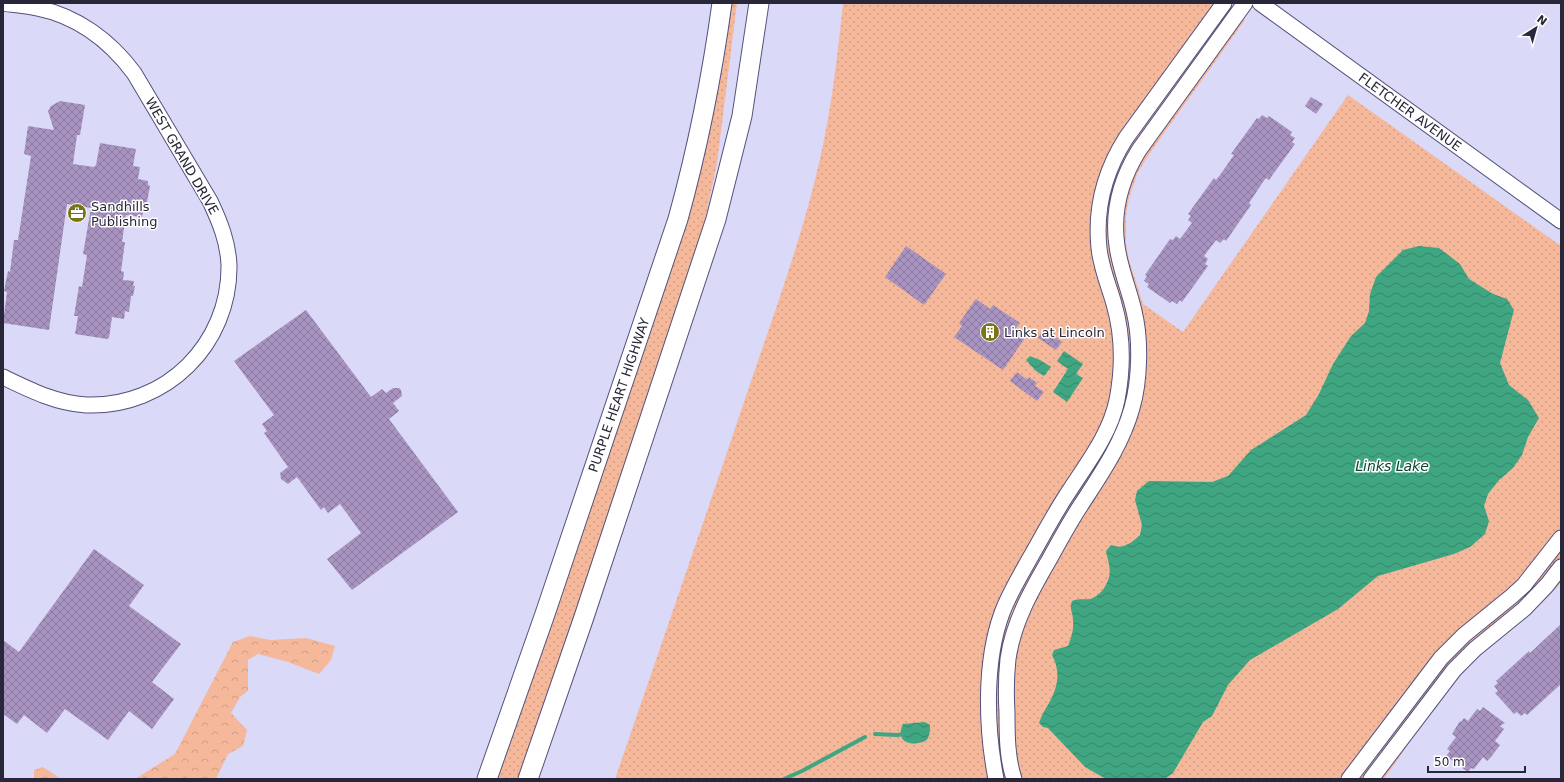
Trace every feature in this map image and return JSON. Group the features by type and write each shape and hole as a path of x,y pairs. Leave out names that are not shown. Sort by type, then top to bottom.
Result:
{"main road":[{"name":"PURPLE HEART HIGHWAY","path":"487,779 545,614 678,219 706,110 722,3"},
{"path":"528,779 584,618 716,219 742,116 759,3"}],"street":[{"name":"WEST GRAND DRIVE","path":"3,3 37,8 68,18 84,26 104,40 122,56 134,73 210,201 221,223 226,241 229,268 225,301 219,320 208,341 194,360 178,375 155,390 125,401 95,405 66,402 47,397 3,378"},
{"path":"996,779 990,743 991,656 1002,613 1019,577 1043,535 1093,454 1110,420 1117,401 1120,377 1120,341 1116,312 1099,249 1099,218 1102,194 1109,169 1123,142 1224,3"},
{"path":"1014,779 1008,744 1006,687 1008,659 1019,619 1035,585 1058,544 1118,444 1133,406 1137,379 1138,341 1134,313 1117,247 1116,224 1119,197 1125,176 1139,150 1245,3"},
{"name":"FLETCHER AVENUE","path":"1260,3 1561,220"},
{"path":"1214,18 1227,28"},
{"path":"1117,401 1133,406"},
{"path":"1043,535 1058,544"},
{"path":"1349,779 1441,658 1464,636 1524,585 1561,538"},
{"path":"1371,779 1454,670 1475,648 1524,609 1547,585 1561,567"},
{"path":"990,686 1006,687"}],"green space":[{"path":"731,3 737,3 717,163 699,249 518,779 497,779 687,222 704,158 724,59"},
{"name":"Links at Lincoln","path":"843,3 1221,3 1245,20 1152,150 1138,172 1129,198 1126,215 1126,244 1129,260 1143,304 1183,332 1348,95 1561,246 1561,582 1540,605 1482,654 1459,677 1425,720 1384,779 615,779 772,321 799,237 815,180 825,136"},
{"path":"250,636 270,640 306,638 335,646 331,660 319,674 288,662 258,654 248,660 248,691 240,697 231,713 247,730 243,746 228,754 216,779 135,779 175,754 233,642"},
{"path":"43,767 61,779 34,779 34,770"}],"water":[{"name":"Links Lake","path":"1419,246 1439,248 1460,264 1469,279 1493,294 1507,299 1514,310 1500,363 1509,385 1528,400 1539,418 1528,437 1522,455 1513,468 1499,480 1488,494 1484,506 1489,521 1485,534 1470,547 1454,554 1378,576 1338,609 1250,660 1228,685 1212,716 1203,722 1173,773 1165,779 1106,779 1085,767 1048,728 1043,727 1039,723 1055,691 1057,667 1052,655 1054,650 1068,646 1073,631 1073,617 1071,609 1072,601 1092,598 1102,591 1108,580 1110,571 1106,551 1111,545 1119,547 1127,545 1140,535 1142,525 1135,500 1137,491 1149,481 1212,482 1228,476 1251,450 1306,415 1319,394 1333,364 1351,336 1365,323 1369,311 1370,294 1376,277 1403,250"},
{"path":"1064,351 1083,364 1076,374 1083,378 1067,402 1053,392 1068,369 1057,361"},
{"path":"1030,356 1051,367 1044,376 1036,371 1026,360"},
{"path":"925,722 930,725 930,730 928,738 925,741 921,743 910,743 905,741 901,732 903,724"}],"building":[{"path":"1311,97 1323,104 1316,114 1305,106"},
{"path":"60,101 85,105 80,135 77,135 73,164 94,167 96,165 100,143 136,149 133,166 140,167 138,179 148,181 148,185 150,186 142,217 126,215 122,242 125,242 121,271 124,272 123,280 134,281 133,286 135,286 133,296 131,296 129,312 125,311 124,319 112,317 109,338 107,339 75,334 78,316 74,316 79,286 82,287 87,255 83,254 91,208 67,204 49,330 3,323 7,292 4,291 8,271 10,272 14,240 18,240 31,156 24,154 28,126 54,130 48,111 51,106"},
{"path":"1262,115 1267,118 1269,116 1292,132 1290,135 1295,138 1292,142 1295,144 1269,180 1266,178 1263,182 1249,203 1251,205 1226,241 1224,239 1220,243 1216,240 1204,256 1208,259 1205,264 1208,266 1182,302 1180,300 1177,304 1172,301 1170,303 1147,287 1149,284 1144,281 1147,276 1145,275 1170,239 1173,240 1176,236 1180,239 1192,223 1188,220 1191,216 1188,214 1214,178 1216,180 1220,175 1234,155 1231,154 1257,118 1259,119"},
{"path":"906,246 946,274 924,305 885,277"},
{"name":"Links at Lincoln","path":"976,299 990,309 993,305 1020,323 1016,328 1027,335 1003,370 954,337 962,326 959,323"},
{"path":"306,310 371,397 382,389 386,393 393,388 399,388 401,390 402,396 393,403 399,411 389,419 458,512 352,590 327,559 361,533 340,504 328,513 324,507 321,510 297,477 288,484 281,479 280,473 288,467 264,433 267,431 262,424 274,415 234,361"},
{"path":"1044,329 1062,342 1056,350 1038,338"},
{"path":"1017,372 1027,380 1029,377 1037,383 1035,386 1044,392 1037,401 1010,381"},
{"path":"94,549 144,585 129,606 181,644 152,682 174,699 152,729 129,711 108,740 65,709 47,733 24,715 17,724 3,714 3,640 19,652"},
{"path":"1561,624 1561,684 1527,715 1525,713 1521,716 1517,712 1514,714 1495,693 1498,691 1494,686 1498,683 1496,681 1529,651 1530,653"},
{"path":"1483,707 1505,723 1500,726 1504,729 1495,741 1500,745 1491,757 1487,761 1483,757 1474,769 1471,768 1468,772 1446,756 1450,751 1447,749 1456,737 1452,734 1460,721 1461,722 1464,718 1468,721 1477,709 1480,711"}],"waterway":[{"path":"875,734 904,734"},
{"path":"784,779 865,737"}],"place":[{"name":"Sandhills Publishing","path":"77,213"},
{"name":"Links at Lincoln","path":"990,332"}]}
